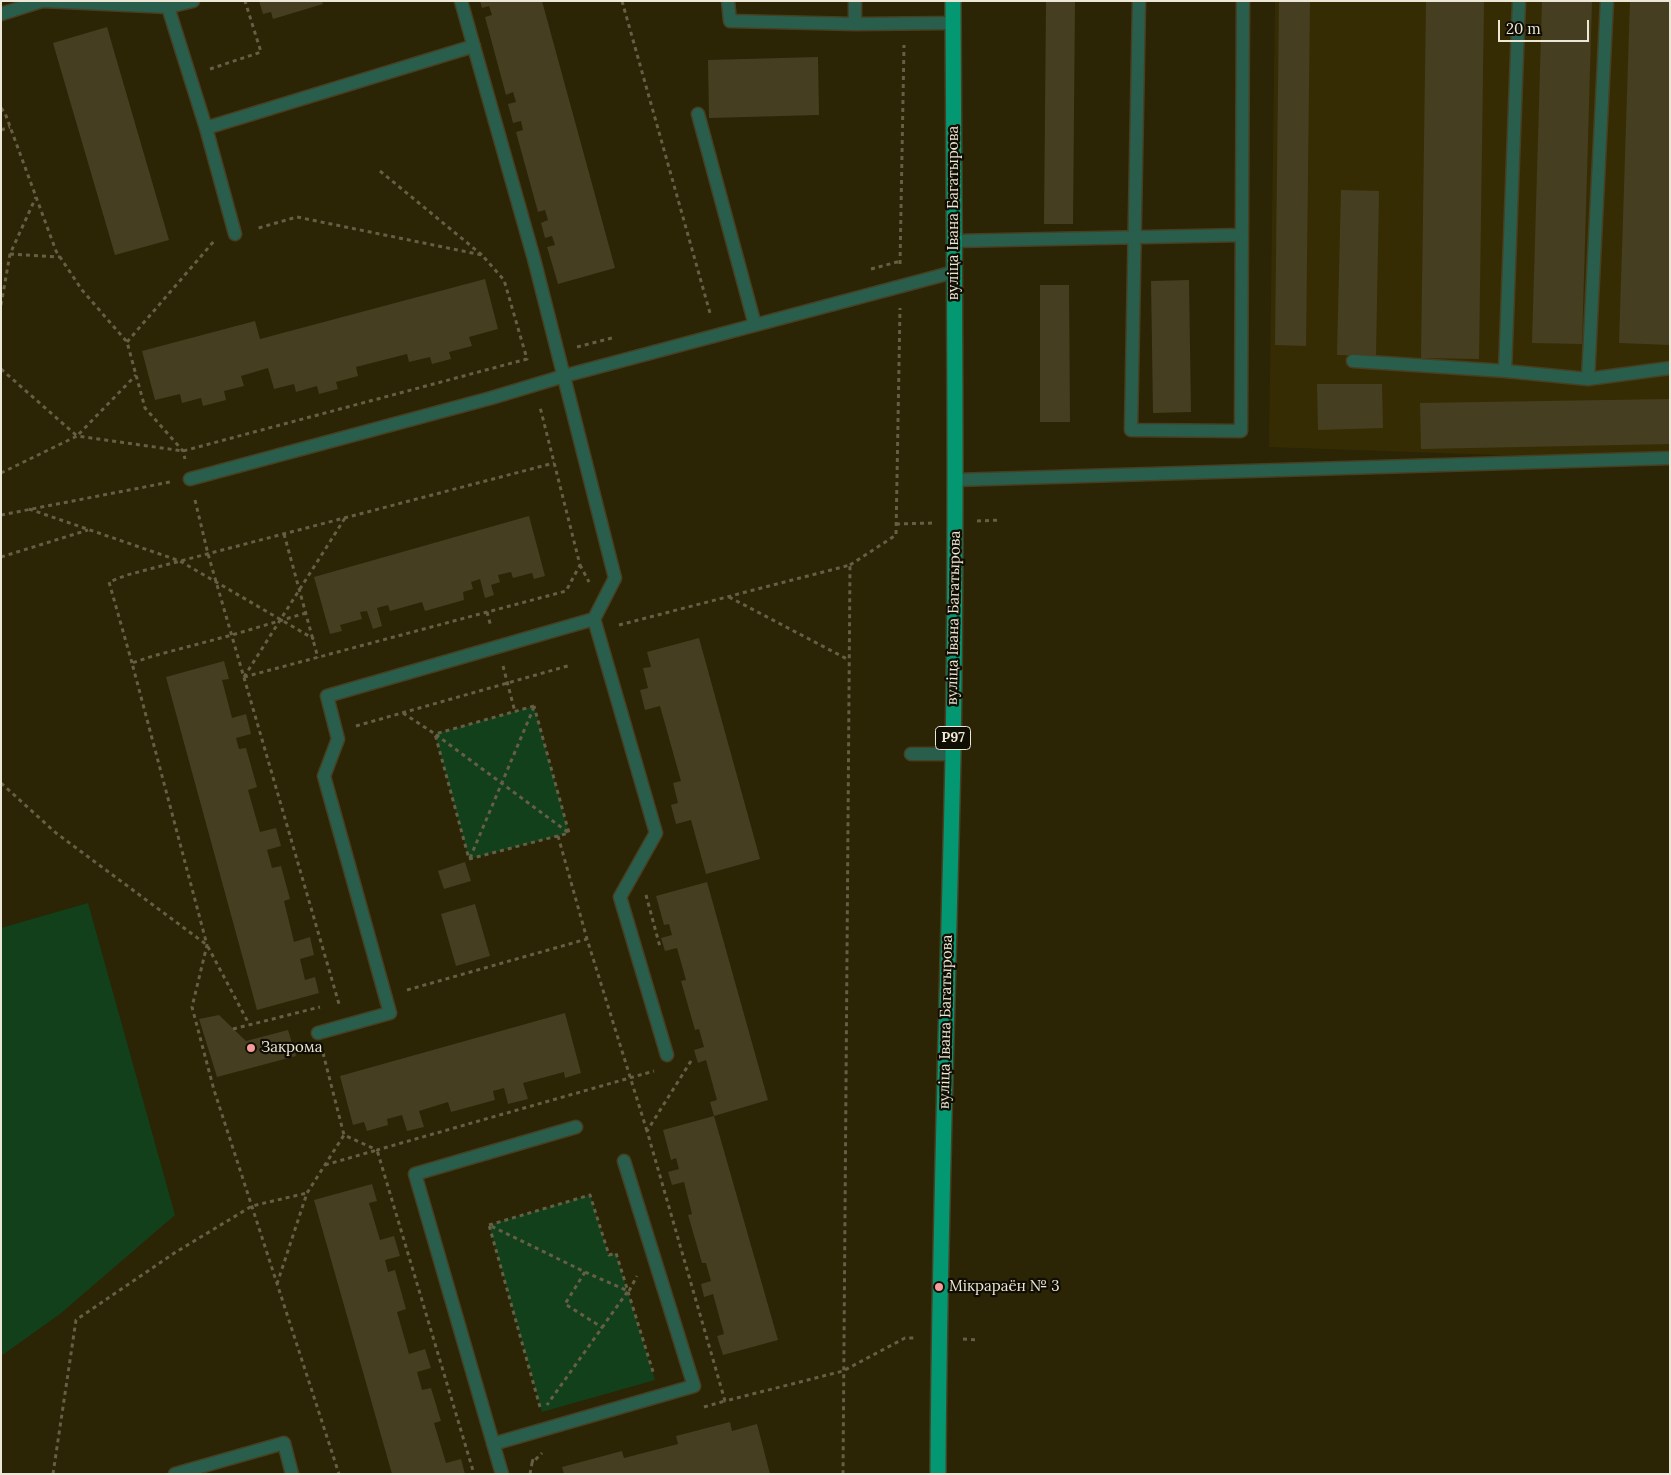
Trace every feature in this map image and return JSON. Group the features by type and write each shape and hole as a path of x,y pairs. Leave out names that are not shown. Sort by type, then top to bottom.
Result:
{"main road":[{"name":"вуліца Івана Багатырова","path":"938,1474 939,1295 953,754 956,480 953,1"}],"lane":[{"path":"1,14 43,1 168,7 192,1"},
{"path":"461,1 534,258 616,578 594,619 656,833 620,897 668,1055"},
{"path":"728,1 730,22 953,23"},
{"path":"855,1 855,24"},
{"path":"1139,1 1131,430 1241,430 1243,1"},
{"path":"1506,371 1518,1"},
{"path":"1588,379 1607,1"},
{"path":"168,7 206,128 235,234"},
{"path":"206,128 474,46"},
{"path":"698,114 754,325"},
{"path":"954,241 1242,235"},
{"path":"190,479 534,386 564,376 954,272"},
{"path":"1353,361 1506,371 1588,379 1670,368"},
{"path":"956,480 1670,458"},
{"path":"318,1034 390,1013 324,776 338,739 327,696 594,619"},
{"path":"911,754 953,754"},
{"path":"502,1474 415,1174 576,1127"},
{"path":"493,1444 694,1386 624,1161"},
{"path":"175,1474 284,1442 292,1474"}],"path":[{"path":"190,76 261,52 245,1"},
{"path":"900,261 904,54"},
{"path":"1,108 5,113 56,251 82,290 127,342 145,408 183,451 208,554 339,1004 348,1002"},
{"path":"1,130 10,127"},
{"path":"244,677 566,591 580,565 527,359 504,280 482,255 380,171"},
{"path":"1,305 10,254 36,197"},
{"path":"297,217 482,255"},
{"path":"127,342 215,240"},
{"path":"10,254 60,257"},
{"path":"613,627 850,565 896,535 900,306"},
{"path":"1,369 78,436 183,451 616,337"},
{"path":"1,473 78,436 136,374"},
{"path":"249,1024 207,946 109,582 127,575 554,463"},
{"path":"1,515 190,479"},
{"path":"28,510 180,561 314,639"},
{"path":"244,677 345,517"},
{"path":"1,557 88,530"},
{"path":"284,534 318,658"},
{"path":"841,1473 850,565"},
{"path":"728,597 850,660"},
{"path":"132,663 306,612"},
{"path":"336,732 571,665"},
{"path":"507,683 515,712"},
{"path":"435,734 534,706"},
{"path":"469,859 534,706"},
{"path":"534,706 569,833"},
{"path":"403,712 569,833"},
{"path":"435,734 469,859"},
{"path":"1,785 56,833 207,946"},
{"path":"469,859 569,833"},
{"path":"558,836 587,938 647,1131 725,1401 843,1371 905,1338"},
{"path":"645,891 660,947"},
{"path":"386,996 587,938"},
{"path":"207,946 192,1007 214,1090 339,1474"},
{"path":"233,1029 312,1009 344,1134 307,1193 277,1284"},
{"path":"647,1131 691,1061 685,1063"},
{"path":"325,1165 655,1071"},
{"path":"344,1134 378,1150 474,1474"},
{"path":"53,1474 76,1320 176,1252 252,1206 307,1193"},
{"path":"489,1225 590,1195 609,1255 616,1253 655,1380"},
{"path":"489,1225 584,1272 628,1291"},
{"path":"489,1225 542,1412 628,1291"},
{"path":"584,1272 565,1304 603,1328"}],"shaded area":[{"path":"1275,1 1670,1 1670,461 1269,447"}],"green space":[{"path":"534,706 569,833 469,859 435,734"},
{"path":"88,903 175,1215 60,1314 1,1356 1,928"},
{"path":"590,1195 609,1255 616,1253 655,1380 542,1412 489,1225"}],"building":[{"path":"259,1 322,1 323,4 273,19 271,12 263,14"},
{"path":"480,1 542,1 615,268 558,284 547,247 555,245 552,236 545,238 541,223 548,220 545,210 538,212 516,132 523,130 521,121 513,123 508,104 516,102 513,92 506,95 485,17 492,15 489,6 482,8"},
{"path":"1046,1 1075,1 1073,224 1044,224"},
{"path":"1279,1 1310,1 1306,346 1275,345"},
{"path":"1426,1 1484,1 1479,359 1421,358"},
{"path":"1542,1 1592,1 1582,344 1532,343"},
{"path":"1630,1 1670,1 1670,345 1619,343"},
{"path":"107,27 169,240 115,255 53,43"},
{"path":"818,57 819,115 709,118 708,60"},
{"path":"1341,190 1379,191 1376,356 1337,355"},
{"path":"485,279 498,329 469,337 472,346 449,352 451,359 432,364 430,357 409,362 407,354 356,367 358,376 336,382 338,389 319,394 317,386 296,392 294,384 274,389 268,368 241,376 244,386 224,391 226,400 203,406 201,398 182,403 180,394 155,400 142,351 255,321 260,339"},
{"path":"1189,280 1191,412 1153,413 1151,281"},
{"path":"1040,285 1069,285 1070,422 1040,422"},
{"path":"1317,384 1382,384 1383,428 1318,430"},
{"path":"1670,399 1670,444 1421,449 1420,403"},
{"path":"529,516 545,576 534,579 532,573 513,578 511,572 498,575 500,582 491,585 494,595 485,598 480,579 471,582 473,589 463,592 464,600 425,611 422,602 390,611 388,605 377,608 382,626 373,629 367,611 360,612 362,619 340,625 342,631 330,634 314,577"},
{"path":"699,638 760,859 706,874 691,820 676,824 671,805 678,803 673,783 681,781 660,706 645,710 640,690 648,688 643,668 651,667 647,652"},
{"path":"224,661 229,679 222,680 232,718 246,714 251,734 236,738 239,749 246,748 257,787 248,790 260,832 276,828 281,846 267,850 272,868 281,866 290,899 284,901 294,942 310,937 314,955 300,959 305,980 315,977 319,993 257,1010 166,677"},
{"path":"465,862 471,881 444,889 438,871"},
{"path":"707,882 768,1100 714,1116 710,1102 717,1100 706,1060 698,1063 694,1050 704,1047 699,1029 695,1030 681,981 686,980 677,948 665,951 661,938 672,935 669,924 664,925 656,896"},
{"path":"475,904 490,956 456,966 441,914"},
{"path":"565,1013 581,1073 565,1078 564,1072 523,1083 528,1099 508,1104 504,1088 493,1091 495,1100 451,1112 448,1102 419,1111 424,1127 407,1131 402,1115 387,1119 388,1125 367,1131 364,1122 353,1125 340,1076"},
{"name":"Закрома","path":"219,1015 246,1041 288,1030 296,1056 217,1077 199,1019"},
{"path":"714,1116 778,1340 723,1355 717,1336 724,1334 713,1294 704,1297 701,1284 711,1281 706,1263 702,1263 688,1215 692,1214 684,1182 672,1185 668,1172 679,1169 676,1158 671,1160 663,1130"},
{"path":"372,1184 377,1201 369,1203 380,1240 394,1236 400,1256 385,1260 388,1272 395,1270 406,1309 397,1312 409,1354 425,1349 431,1368 417,1372 422,1390 431,1388 441,1421 434,1423 446,1463 461,1459 465,1474 392,1474 314,1200"},
{"path":"730,1422 732,1431 757,1424 770,1474 564,1474 562,1467 622,1451 624,1458 678,1444 676,1436"}],"place":[{"name":"Закрома","path":"251,1048"},
{"name":"Мікрараён № 3","path":"939,1287"}]}
